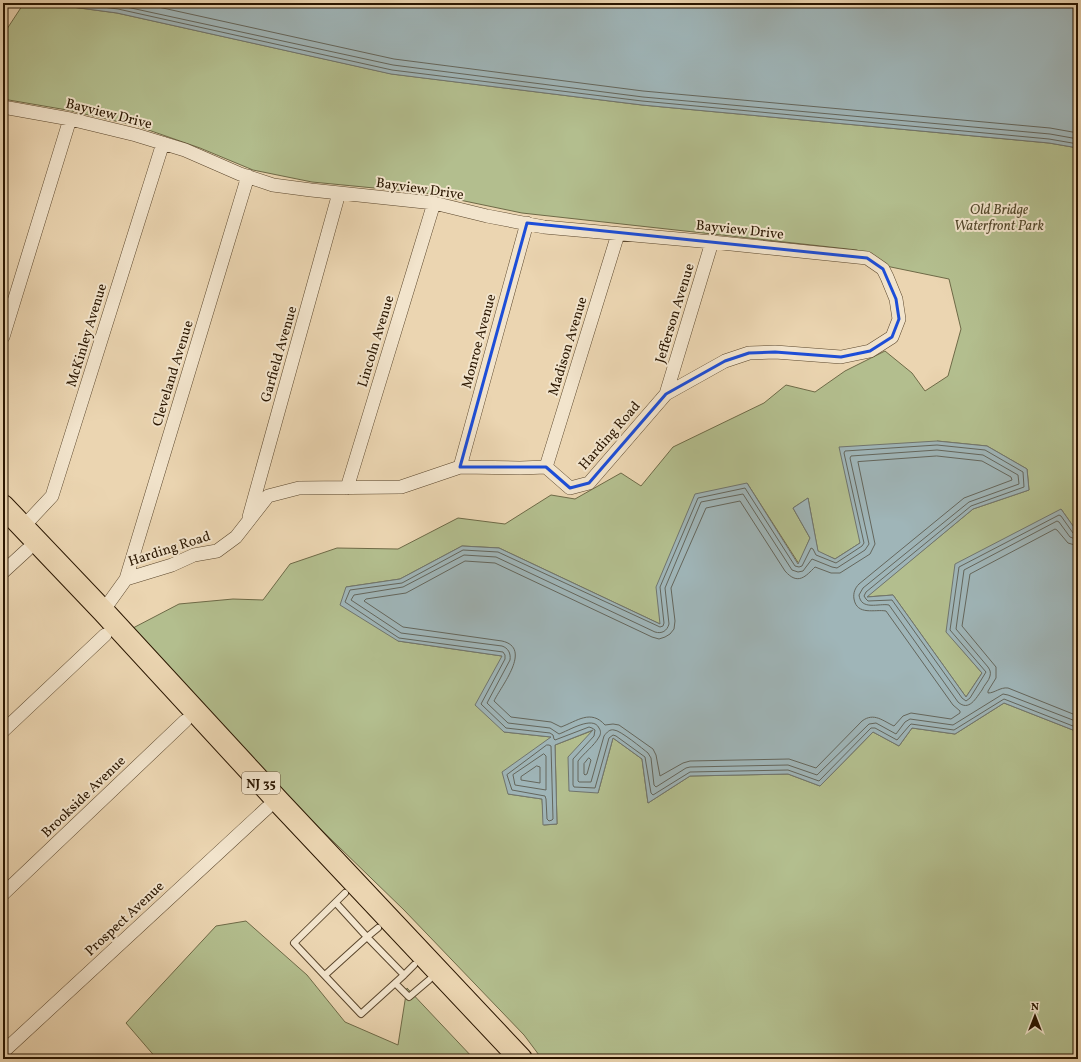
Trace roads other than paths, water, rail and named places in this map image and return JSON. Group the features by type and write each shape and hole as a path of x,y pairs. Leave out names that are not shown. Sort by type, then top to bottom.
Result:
{"highway":[{"name":"NJ 35","path":"3,506 27,550 267,808 340,898 504,1059"},
{"name":"NJ 35","path":"13,526 103,611 279,802 521,1059"}],"street":[{"name":"Bayview Drive","path":"3,107 70,119 136,135 185,150 273,185 434,203 487,216 544,227 866,258"},
{"path":"3,337 70,119"},
{"name":"McKinley Avenue","path":"13,526 52,496 163,143"},
{"name":"Cleveland Avenue","path":"126,579 248,176"},
{"name":"Garfield Avenue","path":"247,522 339,193"},
{"name":"Lincoln Avenue","path":"347,488 434,203"},
{"name":"Monroe Avenue","path":"460,467 527,223"},
{"name":"Madison Avenue","path":"546,467 618,234"},
{"name":"Jefferson Avenue","path":"666,394 712,242"},
{"name":"Harding Road","path":"103,611 126,579 172,565 194,555 217,551 236,537 268,496 300,488 401,487 460,467 546,467 570,488 589,483 666,394 725,361 749,353 775,352 841,357 870,351 892,337 899,319 896,299 883,268 866,258"},
{"path":"3,572 27,550"},
{"path":"3,731 105,635"},
{"name":"Brookside Avenue","path":"3,894 185,721"},
{"name":"Prospect Avenue","path":"3,1052 267,808"}],"lane":[{"path":"340,898 294,943 361,1014 395,983 416,974"},
{"path":"325,975 373,932"},
{"path":"395,983 409,997 416,974"}],"water":[{"path":"42,3 1078,3 1078,148 1049,143 642,105 391,74 117,13"},
{"path":"937,441 987,446 1027,469 1029,490 973,509 867,597 893,595 966,697 982,673 946,632 955,564 1061,509 1078,533 1078,732 1004,703 955,734 912,728 899,746 873,732 820,786 788,774 690,776 648,803 642,759 613,738 598,793 569,791 568,757 593,730 555,745 557,824 543,825 542,799 508,794 502,772 551,737 504,732 475,705 502,656 398,641 340,605 346,587 400,579 462,546 499,548 660,624 656,587 695,494 747,483 798,564 810,538 793,508 808,498 818,551 835,559 860,543 839,447"}],"park label":[{"name":"Old Bridge Waterfront Park","path":"999,218"}]}
